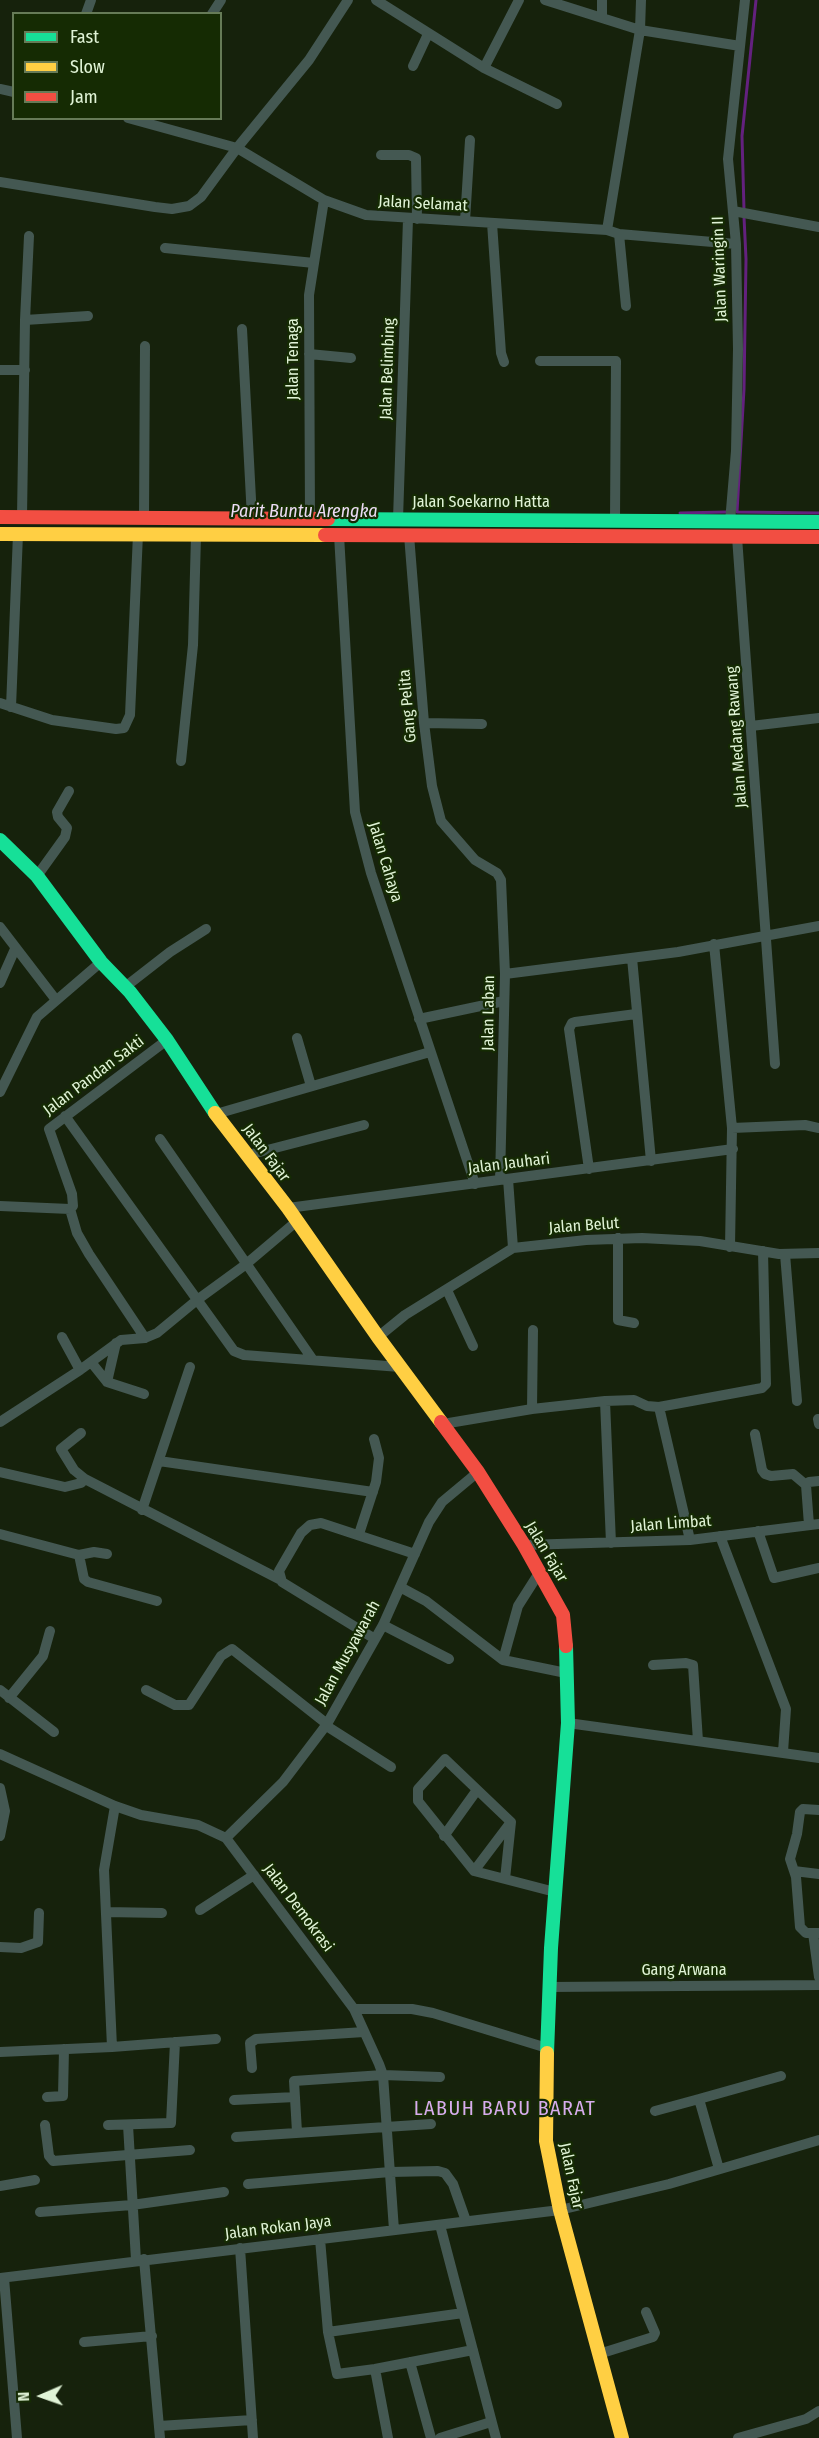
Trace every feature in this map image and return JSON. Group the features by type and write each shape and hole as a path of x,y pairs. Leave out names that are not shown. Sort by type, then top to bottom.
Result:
{"street":[{"path":"0,182 155,207 183,208 201,197 237,148 309,60 348,0"},
{"path":"376,0 484,68 557,104"},
{"path":"484,68 519,0"},
{"path":"545,0 640,30 740,45"},
{"path":"602,0 602,17"},
{"path":"607,230 640,30 641,0"},
{"name":"Jalan Waringin II","path":"730,520 736,440 736,244 740,213 728,159 745,0"},
{"path":"412,66 428,34"},
{"name":"Jalan Selamat","path":"135,120 237,148 324,200 366,215 607,230 619,234 736,244"},
{"path":"465,221 470,140"},
{"name":"Jalan Belimbing","path":"381,155 409,155 416,158 398,518"},
{"name":"Jalan Tenaga","path":"310,512 309,294 324,200"},
{"path":"740,213 819,226"},
{"path":"492,223 501,352 504,362"},
{"path":"619,234 626,306"},
{"path":"22,516 25,320 29,236"},
{"path":"165,248 314,263"},
{"path":"25,320 88,316"},
{"path":"242,329 252,516"},
{"path":"144,515 145,346"},
{"path":"309,354 351,358"},
{"path":"540,361 616,361 615,520"},
{"path":"0,370 26,370"},
{"name":"Jalan Soekarno Hatta","path":"0,517 252,516 310,512 398,518 819,522"},
{"path":"527,519 527,537"},
{"name":"Jalan Soekarno Hatta","path":"0,534 819,537"},
{"path":"11,707 18,534"},
{"path":"0,704 52,720 116,729 124,728 130,715 138,534"},
{"name":"Jalan Cahaya","path":"339,535 355,812 370,873 475,1184"},
{"name":"Gang Pelita","path":"409,535 424,723 432,786 441,821 475,860"},
{"path":"181,761 193,645 196,536"},
{"name":"Jalan Medang Rawang","path":"737,537 775,1064"},
{"path":"751,726 819,718"},
{"path":"424,723 482,724"},
{"path":"37,876 65,837 67,828 58,817 57,812 69,791"},
{"name":"Jalan Fajar","path":"0,840 37,876 101,962 125,987 167,1040 216,1114 288,1208 378,1337 478,1472 524,1545 563,1615 566,1629 568,1723 549,1987 546,2140 560,2210 622,2438"},
{"name":"Jalan Laban","path":"475,860 497,873 501,880 505,974 504,1180 513,1248"},
{"path":"505,974 678,952 819,926"},
{"path":"0,927 56,1000"},
{"path":"125,987 170,952 206,929"},
{"path":"714,944 732,1128 730,1247"},
{"path":"0,983 15,949"},
{"path":"632,958 651,1161"},
{"path":"0,1092 36,1017 101,962"},
{"path":"419,1019 504,1001"},
{"path":"589,1169 569,1029 575,1022 636,1014"},
{"path":"297,1038 311,1086"},
{"name":"Jalan Pandan Sakti","path":"70,1209 73,1206 72,1194 49,1129 167,1040"},
{"path":"216,1114 430,1052"},
{"path":"65,1116 238,1354 400,1367"},
{"path":"248,1155 364,1125"},
{"path":"732,1128 805,1125 819,1128"},
{"path":"160,1139 245,1265 313,1360"},
{"name":"Jalan Jauhari","path":"288,1208 733,1149"},
{"path":"0,1206 70,1209 77,1233 89,1254 146,1338"},
{"path":"0,1422 80,1370 121,1340 146,1338 157,1333 245,1265 297,1221"},
{"path":"618,1238 618,1320 634,1323"},
{"name":"Jalan Belut","path":"378,1337 392,1325 513,1248 618,1238 669,1239 785,1254 819,1253"},
{"path":"443,1424 532,1408 605,1401 634,1400 647,1406 659,1407 765,1387 763,1251"},
{"path":"785,1254 797,1401"},
{"path":"447,1290 473,1346"},
{"path":"532,1408 533,1330"},
{"path":"62,1337 80,1370"},
{"path":"107,1382 116,1343"},
{"path":"91,1362 107,1382 144,1394"},
{"path":"142,1510 190,1367"},
{"path":"605,1401 611,1543"},
{"path":"659,1407 690,1540"},
{"path":"81,1433 62,1446 61,1451 74,1470 85,1479 279,1579 375,1639"},
{"path":"755,1434 762,1470 765,1474 771,1476 793,1474 806,1485 814,1525"},
{"path":"359,1534 373,1492 379,1458 374,1438"},
{"path":"159,1461 373,1492"},
{"path":"0,1472 65,1487 73,1486 85,1479"},
{"name":"Jalan Musyawarah","path":"226,1838 283,1782 326,1724 383,1625 429,1522 442,1502 478,1472"},
{"path":"806,1485 809,1482 819,1481"},
{"path":"279,1579 279,1571 301,1533 310,1525 321,1523 415,1554"},
{"name":"Jalan Limbat","path":"524,1545 690,1540 814,1525"},
{"path":"758,1532 774,1578 819,1568"},
{"path":"0,1534 79,1555 94,1552 107,1554"},
{"path":"720,1536 786,1709 783,1752"},
{"path":"79,1555 84,1579 88,1582 157,1601"},
{"path":"503,1660 522,1596 539,1573"},
{"path":"400,1587 426,1601 503,1660 566,1673"},
{"path":"383,1625 449,1659"},
{"path":"9,1698 44,1656 50,1631"},
{"path":"146,1690 175,1705 189,1705 221,1656 232,1649 326,1724 391,1767"},
{"path":"653,1665 686,1663 693,1665 698,1741"},
{"path":"0,1690 54,1732"},
{"path":"568,1723 819,1758"},
{"name":"Jalan Demokrasi","path":"0,1754 115,1806 141,1815 198,1825 226,1838 354,2009 383,2075 394,2230"},
{"path":"511,1822 445,1759 418,1789 418,1801 474,1871 555,1892"},
{"path":"0,1788 5,1811 0,1836"},
{"path":"444,1836 477,1790"},
{"path":"112,2047 104,1870 115,1806"},
{"path":"819,1810 803,1809 800,1812 790,1859 794,1871 800,1927 803,1931 816,1933 819,1977"},
{"path":"505,1880 511,1822"},
{"path":"474,1871 511,1822"},
{"path":"794,1871 819,1874"},
{"path":"200,1910 254,1875"},
{"path":"106,1912 162,1913"},
{"path":"0,1947 21,1948 38,1942 39,1913"},
{"name":"Gang Arwana","path":"549,1987 819,1985"},
{"path":"354,2009 412,2009 433,2013 547,2048"},
{"path":"252,2068 250,2043 256,2038 364,2032"},
{"path":"0,2052 216,2039"},
{"path":"108,2125 171,2123 175,2042"},
{"path":"47,2097 63,2096 64,2049"},
{"path":"297,2132 294,2082 383,2075 440,2077"},
{"path":"655,2111 781,2076"},
{"path":"234,2100 295,2097"},
{"path":"699,2098 719,2169"},
{"path":"236,2137 431,2124"},
{"path":"45,2125 49,2156 53,2161 190,2150"},
{"path":"128,2125 132,2205 152,2336 160,2438"},
{"name":"Jalan Rokan Jaya","path":"2,2278 560,2210 669,2184 819,2140"},
{"path":"248,2184 390,2172 438,2171 445,2173 453,2184 466,2221"},
{"path":"0,2186 35,2180"},
{"path":"40,2211 132,2205 224,2192"},
{"path":"440,2224 496,2438"},
{"path":"320,2238 328,2332 337,2374 473,2350"},
{"path":"240,2248 253,2438"},
{"path":"2,2278 17,2438"},
{"path":"599,2354 653,2337 655,2333 646,2312"},
{"path":"328,2332 463,2313"},
{"path":"84,2342 152,2336"},
{"path":"410,2362 431,2438"},
{"path":"375,2369 388,2438"},
{"path":"738,2438 806,2419 819,2411"},
{"path":"159,2426 252,2420"},
{"path":"440,2438 491,2422"}],"waterway":[{"path":"744,210 742,136 756,0"},
{"path":"737,512 744,389 746,259 744,217"},
{"name":"Parit Buntu Arengka","path":"680,513 727,512"},
{"name":"Parit Buntu Arengka","path":"737,512 819,513"}],"traffic: fast":[{"path":"328,519 819,522"},
{"path":"0,840 37,876 101,962 130,992 167,1040 215,1113"},
{"path":"547,2053 551,1948 568,1723 566,1646"}],"traffic: slow":[{"path":"0,534 325,535"},
{"path":"215,1113 288,1208 378,1337 441,1422"},
{"path":"547,2053 546,2141 560,2210 622,2438"}],"traffic: jam":[{"path":"0,517 328,519"},
{"path":"325,535 819,537"},
{"path":"441,1422 478,1472 524,1545 563,1615 566,1646"}],"district":[{"name":"LABUH BARU BARAT","path":"505,2109"}]}
